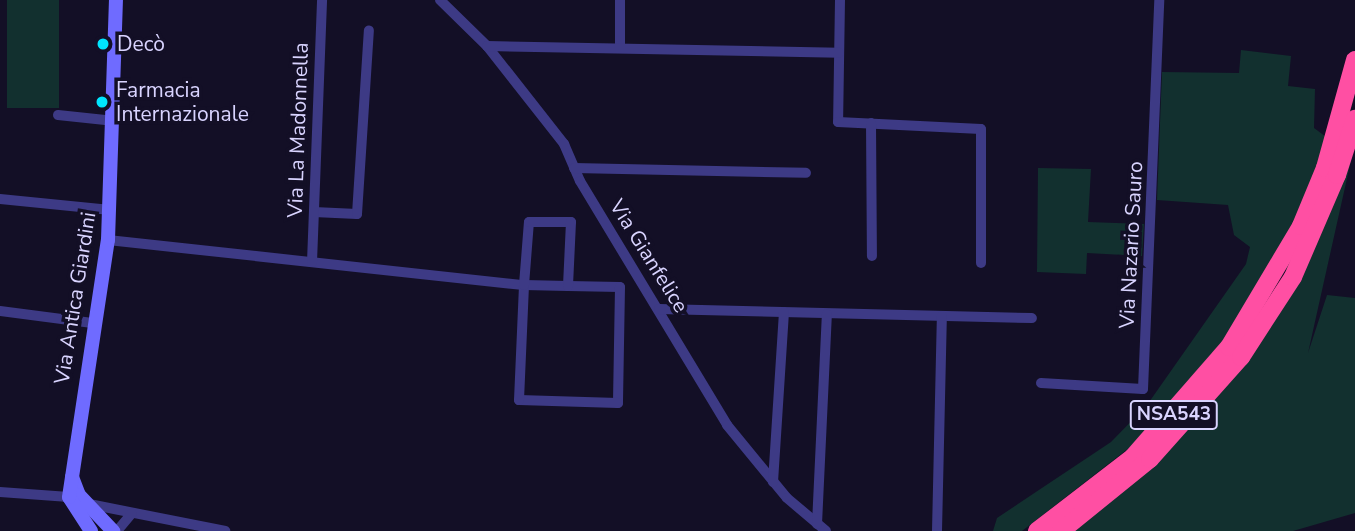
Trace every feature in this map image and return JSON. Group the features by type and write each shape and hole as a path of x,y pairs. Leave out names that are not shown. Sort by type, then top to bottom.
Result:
{"highway":[{"path":"1286,273 1325,168 1355,60"},
{"name":"NSA543","path":"1061,531 1182,427 1241,356 1338,175 1355,118"},
{"name":"NSA543","path":"1037,531 1133,457 1172,417 1286,273"}],"street":[{"name":"Via Antica Giardini","path":"115,531 81,504 72,476 92,323 108,240 115,121 116,0"},
{"name":"Via La Madonnella","path":"312,262 322,0"},
{"name":"Via Gianfelice","path":"440,0 487,46 564,144 574,168 727,425 773,482 826,531"},
{"path":"620,0 620,48"},
{"path":"840,0 838,122 981,129 981,263"},
{"name":"Via Nazario Sauro","path":"1041,383 1143,389 1159,0"},
{"path":"314,212 357,214 369,30"},
{"path":"487,46 839,53"},
{"path":"58,115 115,121"},
{"path":"871,123 872,256"},
{"path":"574,168 806,173"},
{"path":"0,199 110,210"},
{"path":"108,240 524,285 568,286 620,287 618,403 519,400 524,285 529,222 571,222 568,286"},
{"path":"659,309 1032,318"},
{"path":"0,311 92,323"},
{"path":"773,482 784,312"},
{"path":"817,524 827,313"},
{"path":"937,531 942,316"},
{"path":"0,492 225,531"},
{"path":"81,504 87,526"},
{"path":"115,531 132,513"}],"green space":[{"path":"7,0 59,0 59,108 7,108"},
{"path":"1241,50 1291,56 1288,86 1315,89 1314,128 1352,156 1308,353 1327,295 1355,298 1355,513 1293,531 1070,531 1168,450 1244,364 1300,277 1276,263 1240,321 1134,444 1022,531 993,531 997,518 1111,442 1147,405 1246,264 1250,247 1234,235 1228,205 1157,200 1162,72 1239,73"},
{"path":"1038,168 1091,169 1088,222 1144,224 1142,256 1087,253 1086,274 1037,272"}],"place":[{"name":"Decò","path":"103,44"},
{"name":"Farmacia Internazionale","path":"102,102"}]}
